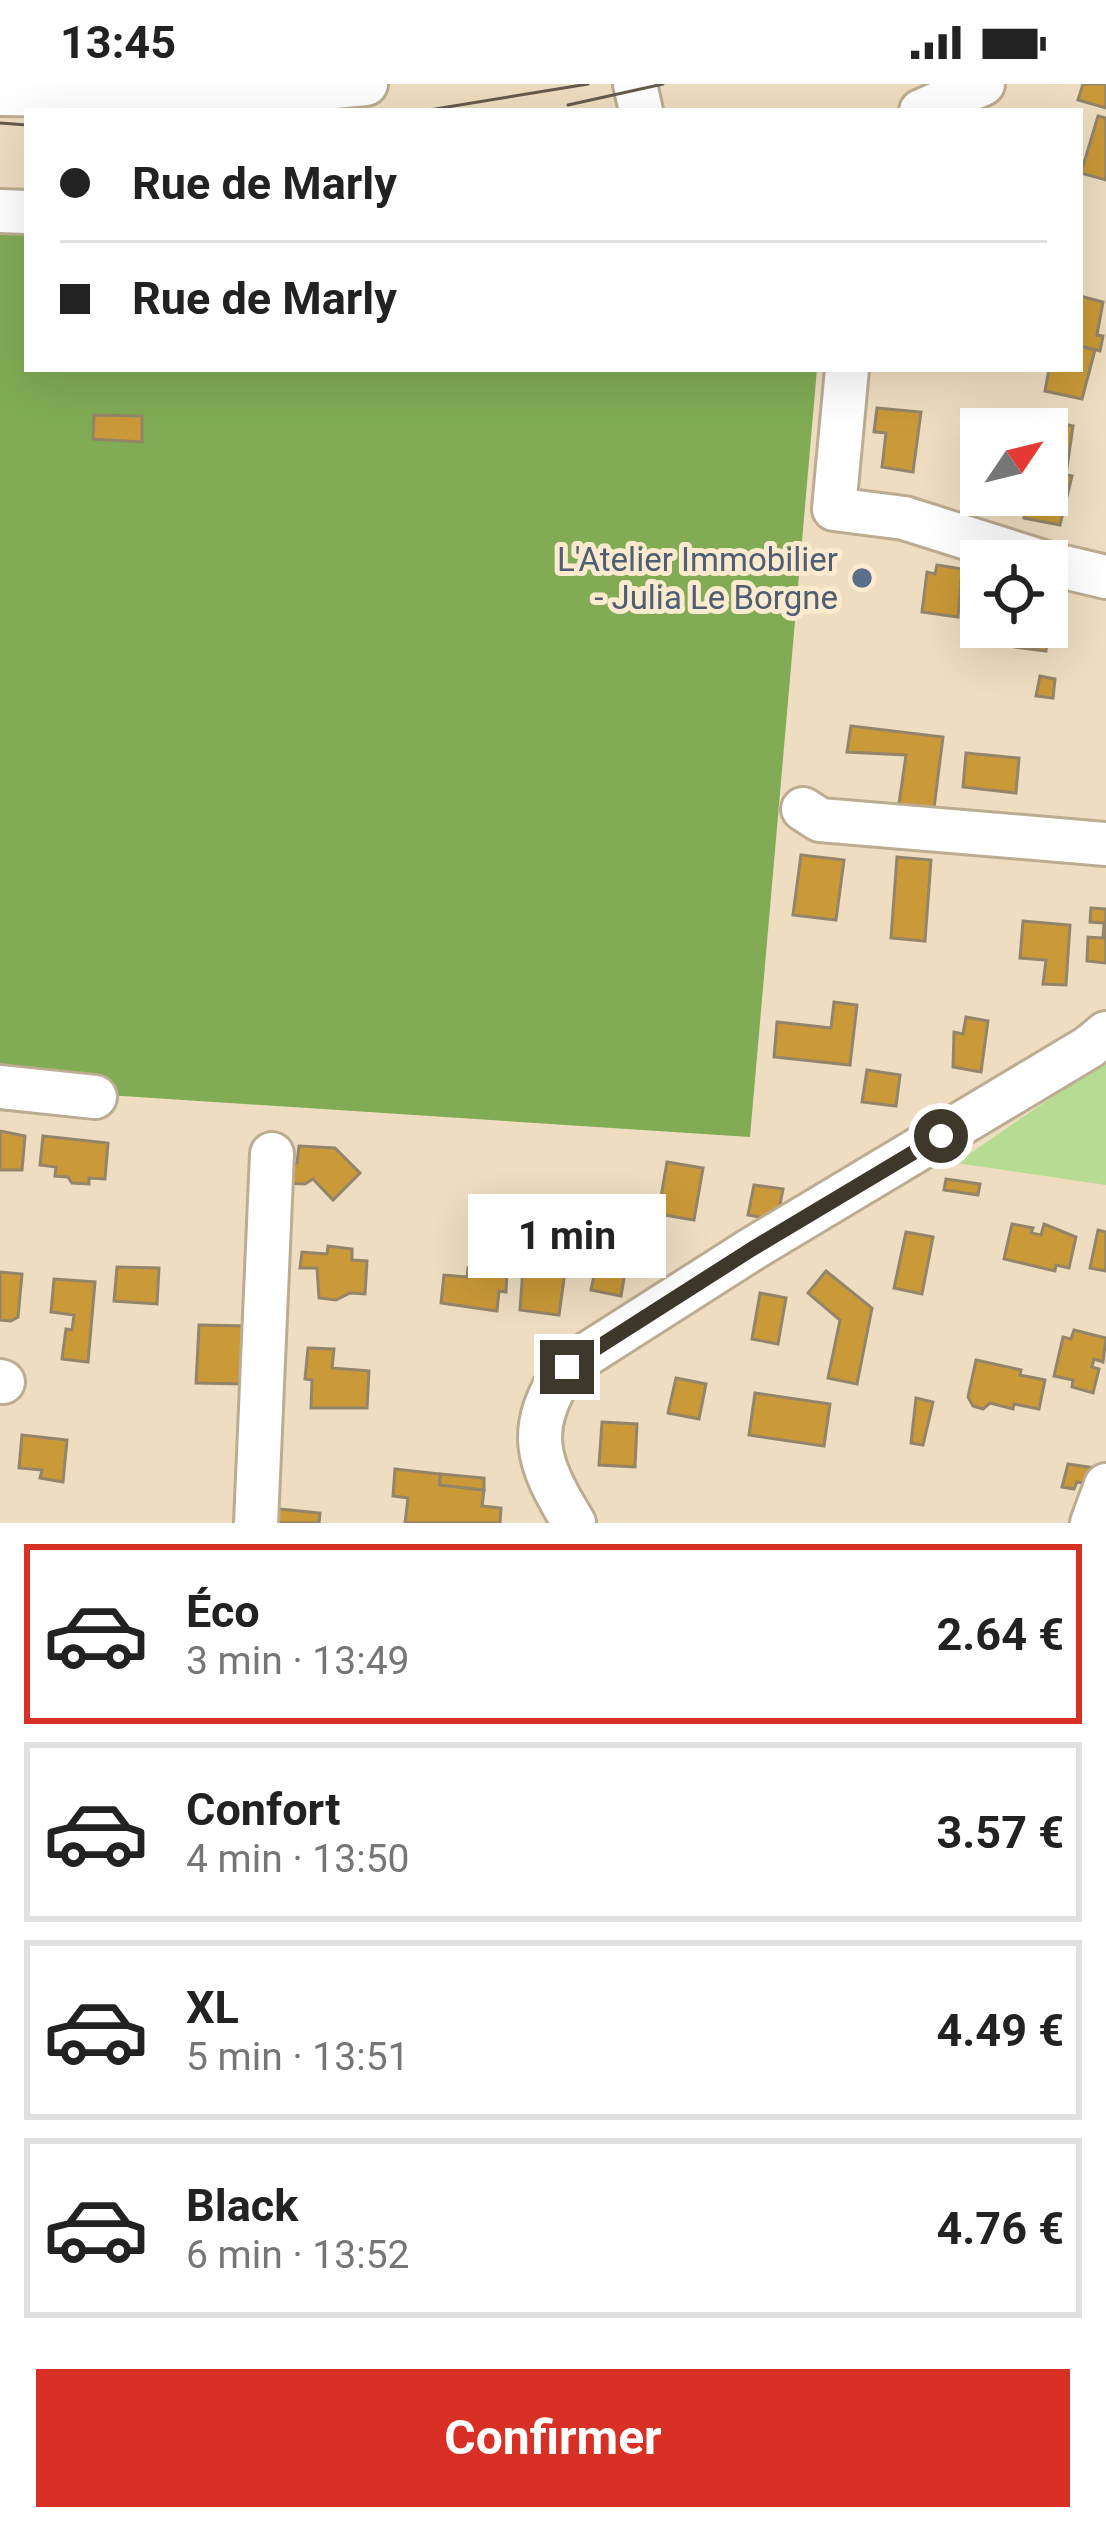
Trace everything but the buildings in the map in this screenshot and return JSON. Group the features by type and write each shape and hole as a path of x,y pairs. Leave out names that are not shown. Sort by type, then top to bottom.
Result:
{"street":[{"path":"0,94 226,97 367,84"},
{"path":"928,108 983,84"},
{"path":"847,372 834,509 904,518 974,540"},
{"path":"1068,568 1106,577"},
{"path":"803,809 820,820 1106,844"},
{"path":"574,1523 545,1476 539,1432 548,1394 567,1367 1106,1033"},
{"path":"0,1087 95,1097"},
{"path":"256,1523 272,1154"},
{"path":"1092,1523 1106,1486"}],"green space":[{"path":"0,225 24,226 24,372 817,372 750,1137 0,1088"},
{"path":"1106,1060 1106,1185 956,1163"}],"tram line":[{"path":"441,108 588,84"},
{"path":"568,105 663,84"},
{"path":"0,123 24,125"}],"place":[{"name":"L'Atelier Immobilier - Julia Le Borgne","path":"862,578"}],"route":[{"path":"567,1367 941,1136"}]}
